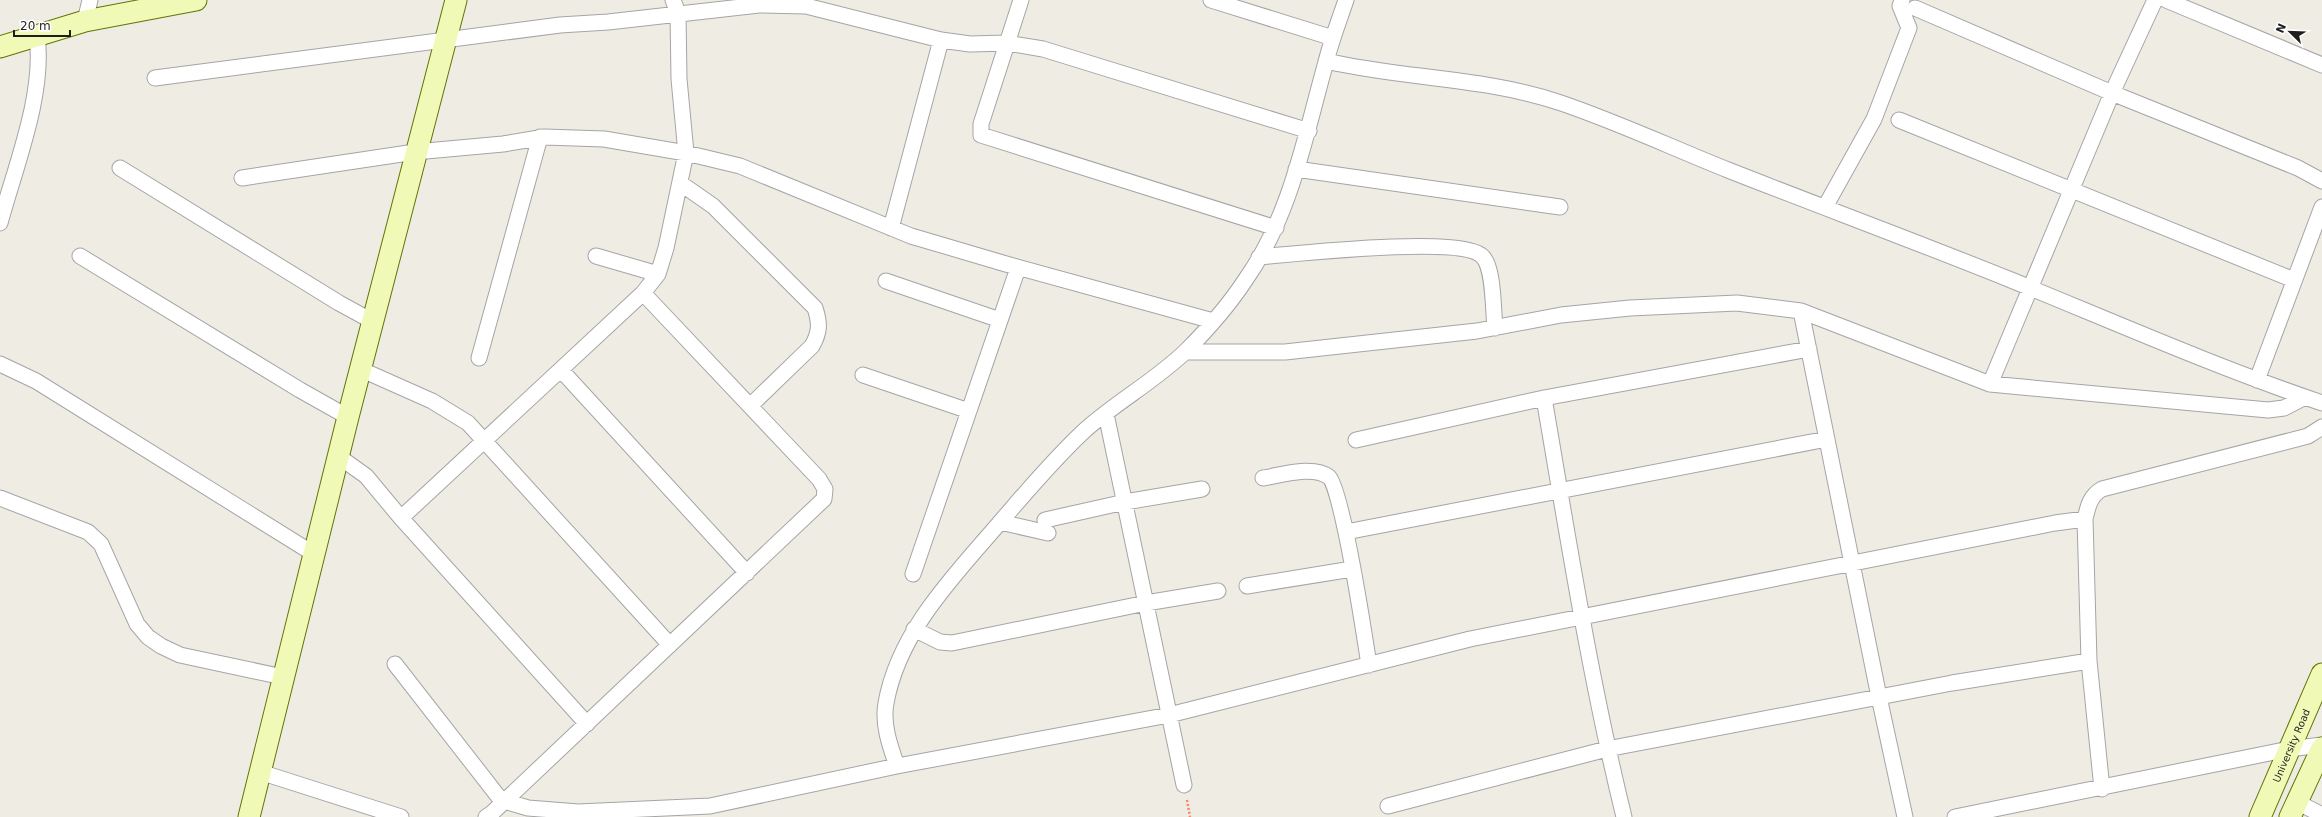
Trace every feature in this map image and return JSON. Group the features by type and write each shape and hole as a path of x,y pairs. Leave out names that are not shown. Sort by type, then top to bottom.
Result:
{"street":[{"path":"85,21 90,0"},
{"path":"0,47 85,21 196,0"},
{"path":"248,817 415,152 456,0"},
{"path":"1021,0 981,124 982,135 1276,228"},
{"path":"1211,0 1333,38"},
{"path":"897,766 888,738 885,704 895,671 914,629 950,580 1052,463 1085,430 1185,352 1213,321 1248,277 1276,228 1309,131 1326,61 1346,0"},
{"path":"1825,207 1874,119 1909,28 1900,6 1902,0"},
{"path":"1990,384 2112,93 2155,0"},
{"path":"2166,0 2322,65"},
{"path":"155,78 676,7 792,3 940,40 970,44 1008,43 1043,49 1309,131"},
{"path":"402,518 643,293 658,274 666,248 686,153 679,79 676,7"},
{"path":"1915,8 2112,93 2298,168 2322,181"},
{"path":"0,223 31,109 39,70 37,36"},
{"path":"891,228 940,40"},
{"path":"1326,61 1377,71 1451,78 1507,88 1561,103 2031,288 2136,333 2257,380 2322,403"},
{"path":"1899,120 2294,280"},
{"path":"479,358 540,138"},
{"path":"242,178 415,152 503,144 540,138 604,139 686,153 740,166 911,236 1018,268 1213,321"},
{"path":"120,168 339,303 372,321"},
{"path":"1296,169 1560,207"},
{"path":"680,183 713,206 815,308 820,323 818,335 812,346 750,406"},
{"path":"2257,380 2322,206"},
{"path":"1259,257 1417,246 1467,250 1482,255 1488,265 1495,328"},
{"path":"80,256 300,390 348,417"},
{"path":"596,256 658,274"},
{"path":"913,574 1018,268"},
{"path":"886,281 1000,320"},
{"path":"486,817 506,800 824,500 825,489 819,479 643,293"},
{"path":"1185,352 1285,352 1495,328 1561,315 1630,308 1737,303 1801,311 1990,384 2268,410 2284,408 2305,397"},
{"path":"1801,311 1851,563 1905,817"},
{"path":"1356,440 1544,398 1809,349"},
{"path":"0,364 36,381 314,554"},
{"path":"360,369 449,410 468,423 486,441 670,646"},
{"path":"561,370 747,573"},
{"path":"863,375 969,411"},
{"path":"1544,398 1581,617 1607,749 1624,817"},
{"path":"1106,414 1184,785"},
{"path":"2102,789 2088,661 2085,519 2089,501 2095,493 2102,489 2308,436 2322,427"},
{"path":"1346,532 1560,489 1827,439"},
{"path":"338,456 366,476 587,724"},
{"path":"1263,478 1308,472 1321,473 1330,478 1336,489 1346,532 1369,664"},
{"path":"1000,522 1046,526 1125,502 1202,490"},
{"path":"0,498 88,532 101,544 137,624 148,637 161,646 180,655 283,677"},
{"path":"395,664 501,800 506,800 528,808 578,812 710,806 897,766 1169,715 1470,639 2055,523 2085,519"},
{"path":"1247,586 1352,569"},
{"path":"914,629 940,642 952,643 1146,603 1218,591"},
{"path":"1388,806 1607,749 1952,683 2088,661"},
{"name":"University Road","path":"2260,817 2322,674"},
{"path":"1955,817 2102,789 2289,749 2322,746 2293,809 2322,816"},
{"path":"260,772 401,817"}]}
